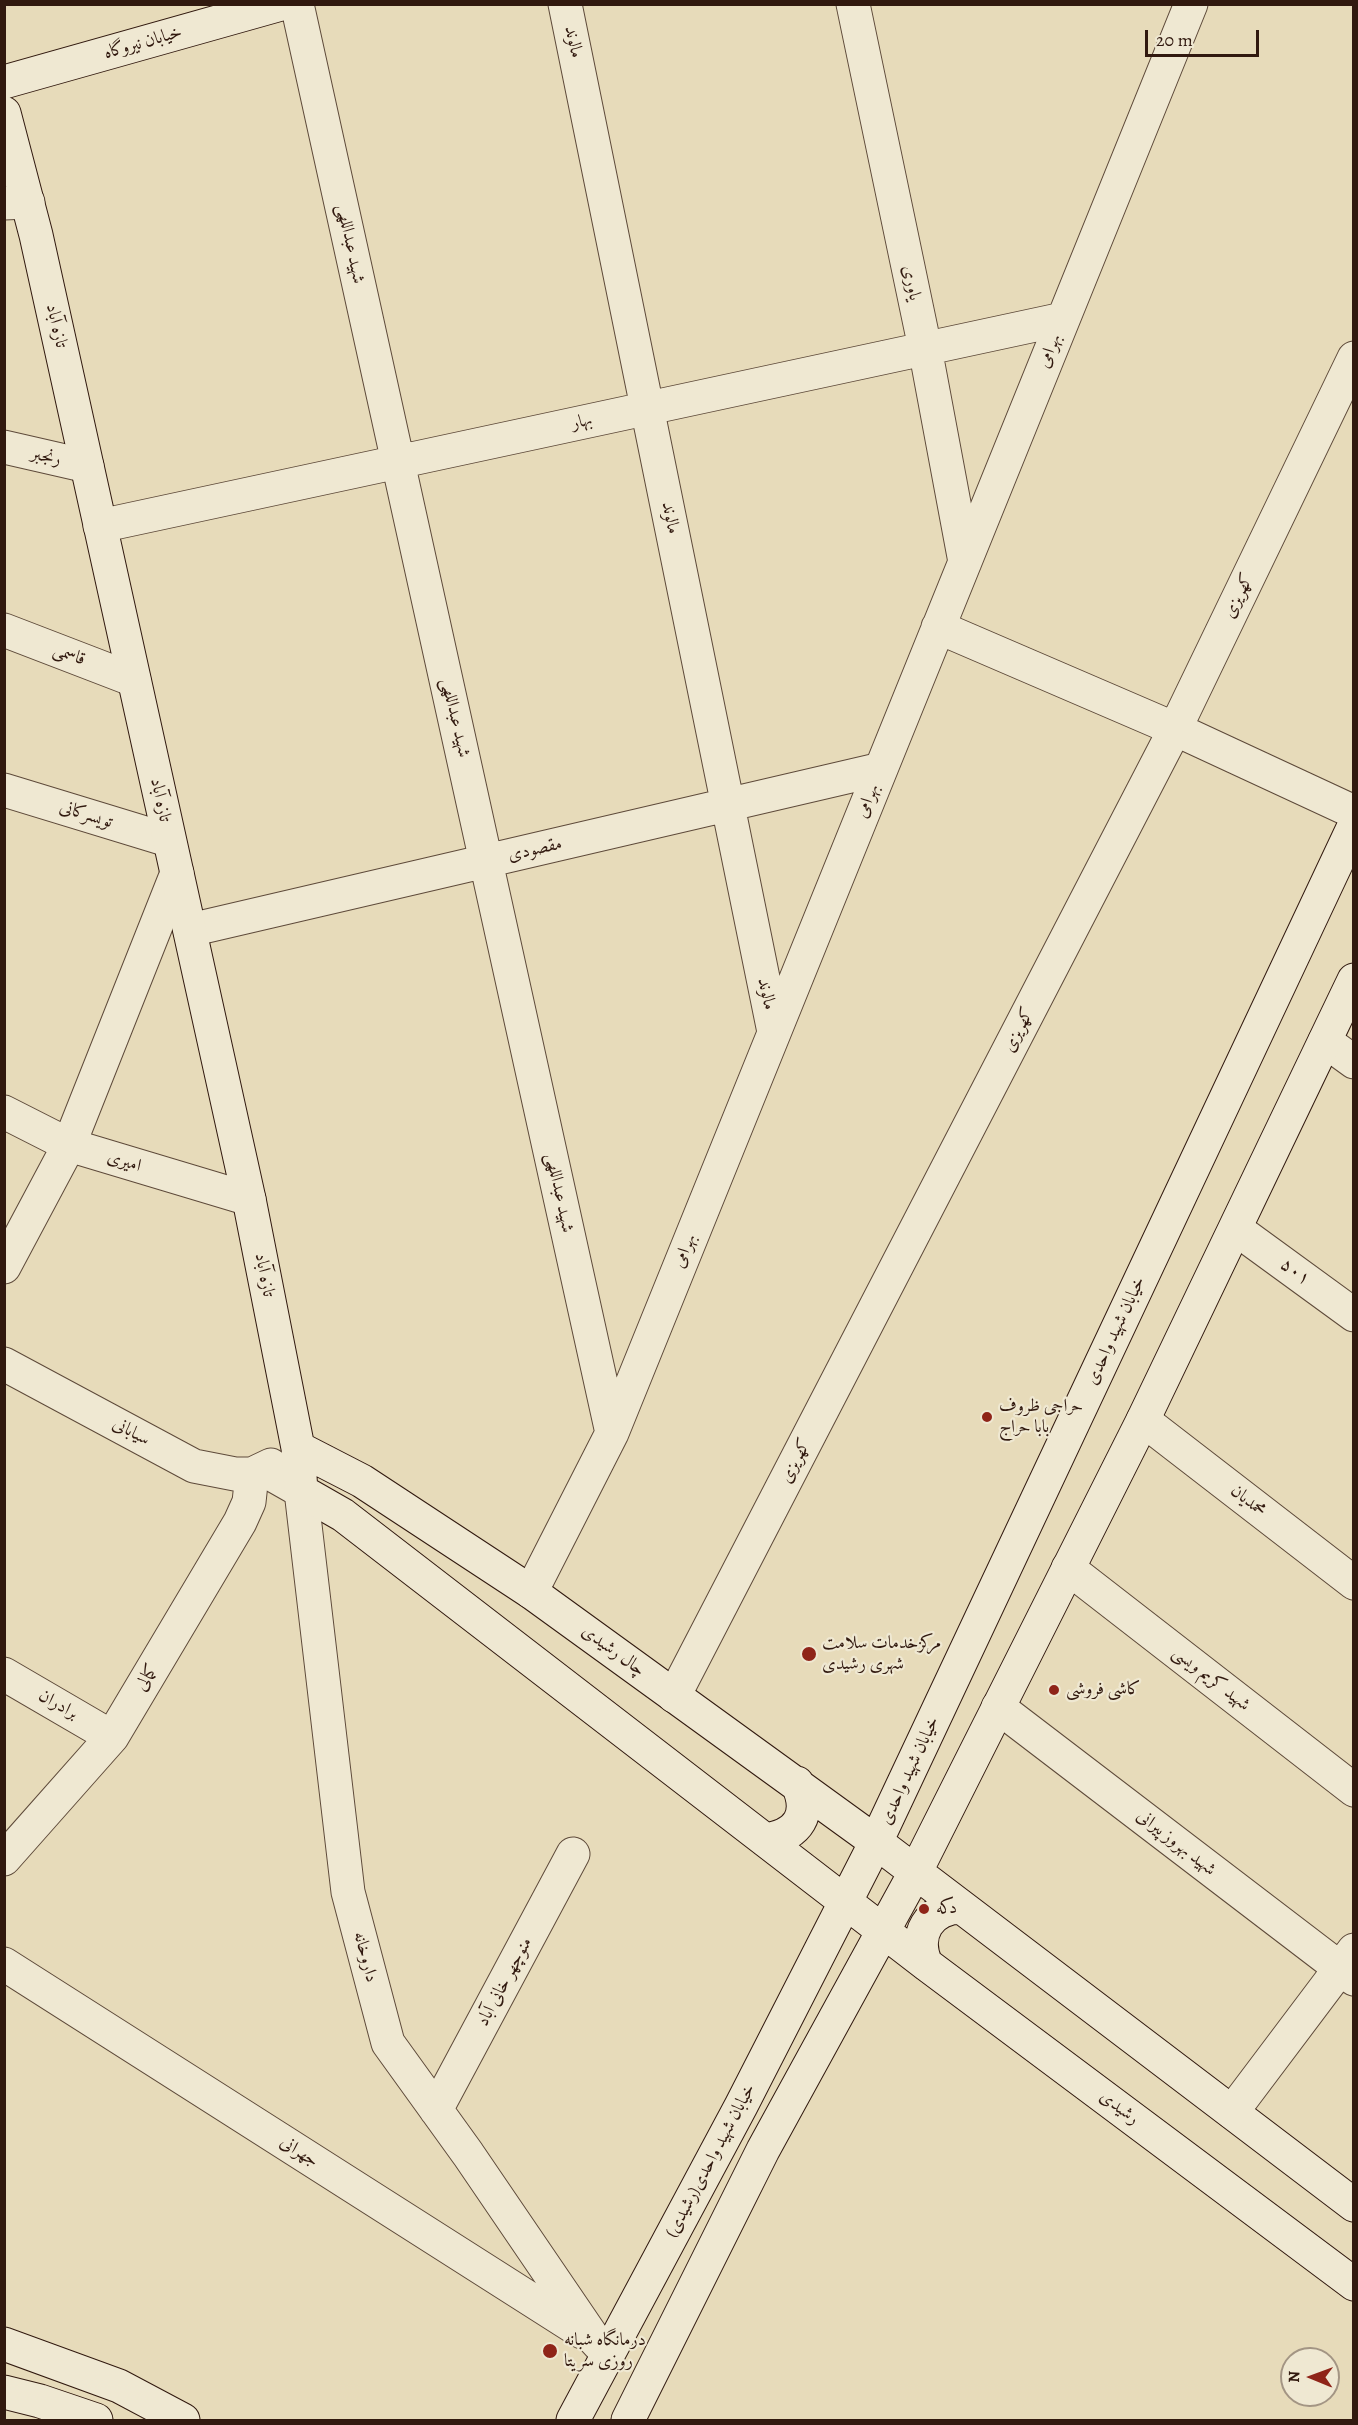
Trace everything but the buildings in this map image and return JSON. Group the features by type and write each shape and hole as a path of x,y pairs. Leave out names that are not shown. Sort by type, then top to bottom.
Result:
{"street":[{"name":"خیابان نیروگاه","path":"4,82 281,4"},
{"name":"شهید عبداللهی","path":"297,4 612,1433"},
{"name":"مالوند","path":"565,4 774,1032"},
{"name":"یاوری","path":"854,4 925,348 965,562"},
{"name":"بهرامی","path":"531,1592 612,1433 1191,4"},
{"name":"تازه آباد","path":"4,113 16,203 87,466 249,1199 298,1448 301,1491"},
{"name":"بهار","path":"100,526 1064,318"},
{"name":"کهریزی","path":"674,1696 1175,729 1353,358"},
{"name":"رنجبر","path":"4,447 87,466"},
{"path":"939,627 1175,729 1353,812"},
{"name":"قاسمی","path":"4,630 134,680"},
{"name":"مقصودی","path":"190,930 881,769"},
{"name":"تویسرکانی","path":"4,790 168,840"},
{"name":"خیابان شهید واحدی","path":"845,1899 876,1842 1353,826"},
{"path":"4,1267 69,1145 177,873"},
{"path":"628,2421 763,2150 884,1931 1143,1420 1353,980"},
{"path":"1325,1041 1353,1062"},
{"name":"امیری","path":"4,1112 69,1145 249,1199"},
{"name":"۵۰۱","path":"1236,1228 1353,1315"},
{"name":"سیابانی","path":"4,1364 194,1466 235,1474 258,1472 301,1491"},
{"name":"محمدیان","path":"1143,1420 1353,1583"},
{"path":"258,1472 298,1448"},
{"name":"چال رشیدی","path":"298,1448 362,1481 531,1592 798,1783 915,1871"},
{"name":"کمالی","path":"4,1859 112,1737 240,1522 258,1472"},
{"path":"301,1491 343,1515 884,1931"},
{"name":"داروخانه","path":"301,1491 348,1892 388,2043 601,2347"},
{"name":"شهید کریم ویسی","path":"1068,1568 1353,1790"},
{"name":"برادران","path":"4,1674 112,1737"},
{"name":"شهید بهروز پیرانی","path":"998,1707 1349,1966"},
{"path":"765,1840 778,1838 790,1832 799,1822 804,1809 803,1795 798,1783"},
{"name":"منوچهر خانی آباد","path":"436,2110 573,1854"},
{"path":"915,1871 1353,2205"},
{"name":"خیابان شهید واحدی(رشیدی)","path":"573,2421 601,2347 741,2106 845,1899"},
{"path":"927,1964 922,1954 923,1930 939,1912 950,1907 962,1907"},
{"name":"رشیدی","path":"884,1931 1353,2284"},
{"name":"جهرانی","path":"4,1964 601,2347"},
{"path":"1232,2112 1349,1966"},
{"path":"4,2344 119,2386 183,2421"},
{"path":"4,2392 40,2401 96,2421"}],"place":[{"name":"حراجی ظروف بابا حراج","path":"987,1417"},
{"name":"مرکزخدمات سلامت شهری رشیدی","path":"809,1654"},
{"name":"کاشی فروشی","path":"1054,1690"},
{"name":"دکه","path":"924,1909"},
{"name":"درمانگاه شبانه روزی سریتا","path":"550,2351"}]}
